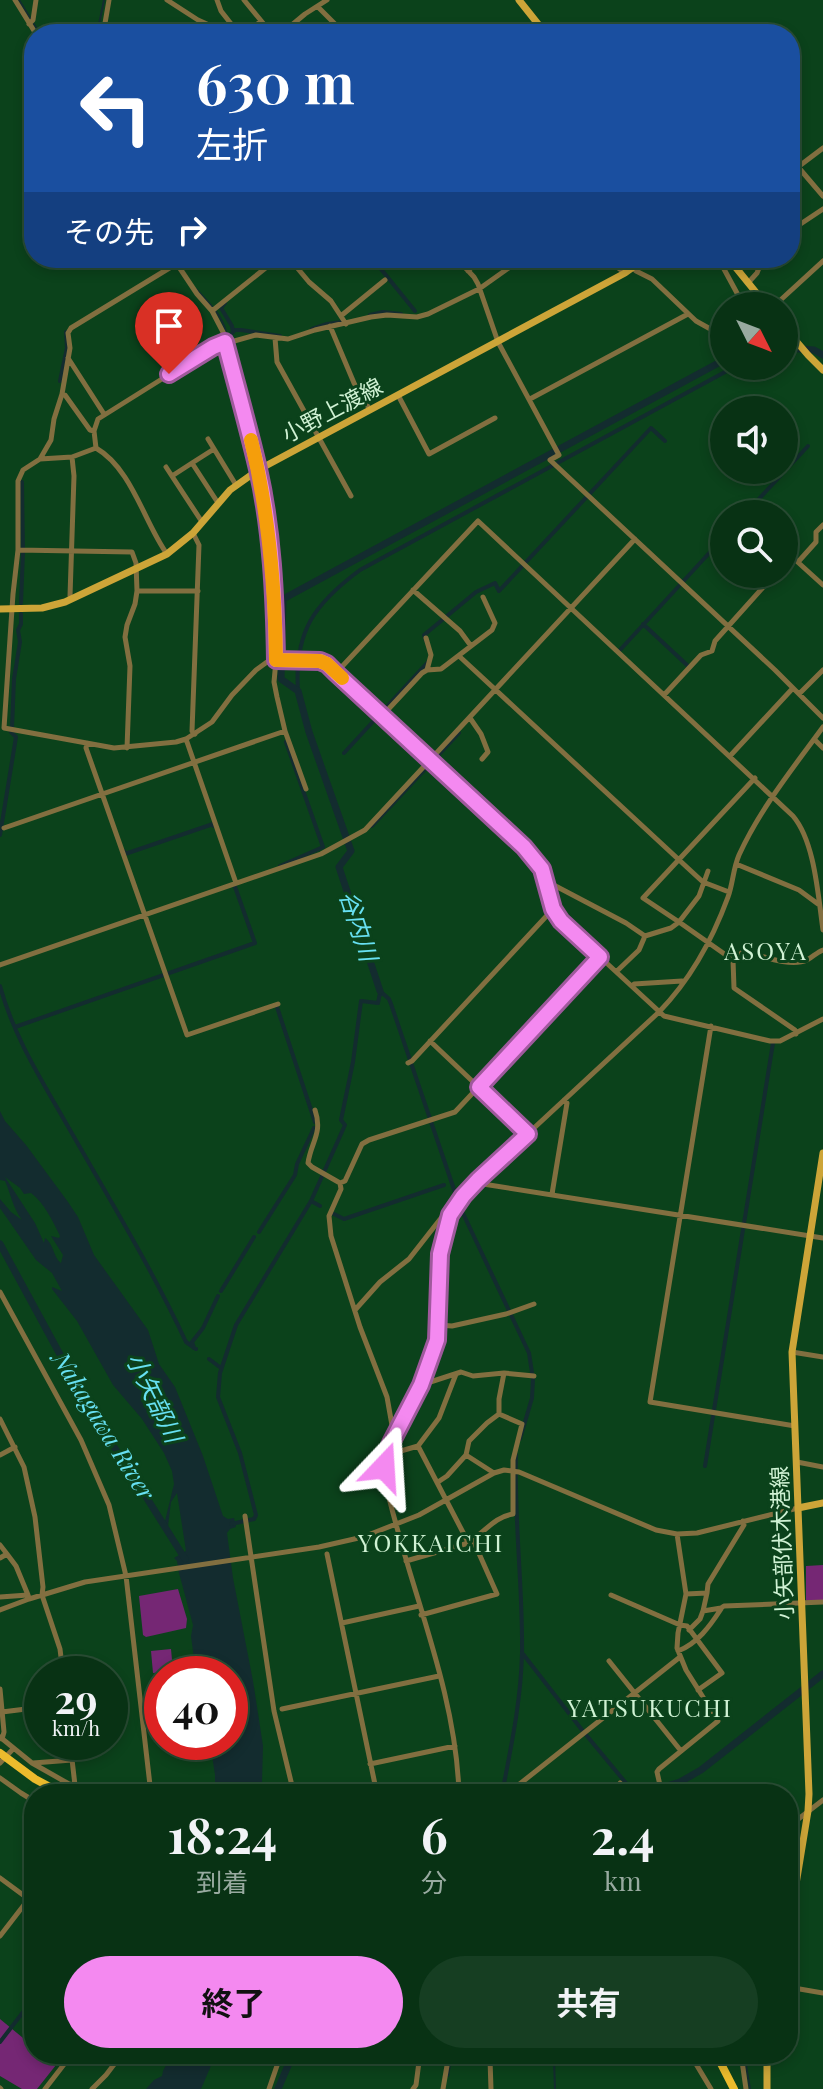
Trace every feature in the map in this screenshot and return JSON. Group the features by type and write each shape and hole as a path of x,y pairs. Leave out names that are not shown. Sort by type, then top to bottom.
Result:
{"highway":[{"path":"0,1753 46,1784"},
{"path":"721,2064 734,2089"}],"main road":[{"path":"519,0 538,24"},
{"name":"小野上渡線","path":"0,609 42,608 65,602 167,554 193,533 236,485 258,470 633,268"},
{"path":"736,268 755,292"},
{"path":"798,344 823,370"},
{"name":"小矢部伏木港線","path":"798,1872 809,1794 792,1352 823,1153"},
{"path":"798,1508 823,1503"},
{"path":"767,2064 767,2089"}],"street":[{"path":"15,0 31,22"},
{"path":"31,22 36,0"},
{"path":"105,24 109,0"},
{"path":"167,0 207,24"},
{"path":"217,0 231,24"},
{"path":"244,0 264,24"},
{"path":"293,24 327,0"},
{"path":"318,7 335,24"},
{"path":"258,24 261,21"},
{"path":"800,167 823,148"},
{"path":"800,169 823,196"},
{"path":"800,224 823,209"},
{"path":"790,292 822,263"},
{"path":"163,268 71,328 68,333 70,348 51,440 40,459 23,470 18,481 22,550 13,609 4,728 114,748 176,742 212,722 232,695 267,662 320,661 327,664 537,860 553,909 561,921 664,1016 770,1041 780,1041 823,1019"},
{"path":"179,268 197,294 214,309 228,342 258,470 269,536 280,660 274,682 285,731 306,789"},
{"path":"214,309 265,268"},
{"path":"298,268 342,315 346,324"},
{"path":"465,268 479,289 498,342 559,455 550,460 823,718"},
{"path":"468,271 471,268"},
{"path":"96,448 94,431 98,419 213,347 256,335 288,339 371,317 417,317 479,289 509,268"},
{"path":"618,268 625,273"},
{"path":"633,268 652,279 696,321 710,329"},
{"path":"723,268 736,292"},
{"path":"748,283 758,268"},
{"path":"342,315 385,280"},
{"path":"530,399 688,314"},
{"path":"330,326 354,383 370,410"},
{"path":"275,338 277,362 351,496"},
{"path":"68,357 104,414"},
{"path":"62,394 94,431"},
{"path":"398,395 429,454 495,418"},
{"path":"208,439 236,485"},
{"path":"40,459 72,457 96,448"},
{"path":"96,448 126,479 167,554"},
{"path":"172,476 214,449"},
{"path":"70,596 72,457"},
{"path":"192,463 218,503"},
{"path":"166,467 203,522"},
{"path":"336,673 478,521 793,816 806,836 823,930"},
{"path":"823,525 816,532 816,542 798,562 823,585"},
{"path":"193,533 199,545 192,731 195,734"},
{"path":"0,965 333,848 365,830 635,539"},
{"path":"22,550 132,552 136,563 137,591 125,637 130,666 127,748"},
{"path":"664,695 701,655 712,651 715,641 762,588"},
{"path":"413,590 460,631 471,646"},
{"path":"137,591 198,591"},
{"path":"382,716 422,673 441,669 494,627 483,597"},
{"path":"426,638 431,655 427,670"},
{"path":"459,656 703,882 729,892"},
{"path":"799,694 823,670"},
{"path":"730,756 793,688"},
{"path":"470,718 488,752 482,759"},
{"path":"458,1784 455,1746 439,1676 384,1476 386,1456 434,1352 439,1325 440,1254 450,1215 478,1180 659,1012 684,982 707,942 749,836 823,727"},
{"path":"4,828 285,731"},
{"path":"186,739 236,883"},
{"path":"814,739 823,748"},
{"path":"87,743 86,748 187,1035 278,1004"},
{"path":"733,960 643,898 755,778"},
{"path":"736,864 799,890 820,907"},
{"path":"617,971 639,950 645,936 671,928 679,922 699,896 708,871"},
{"path":"546,881 645,936"},
{"path":"410,1062 553,909"},
{"path":"733,960 744,951 783,961 806,961 823,950"},
{"path":"315,1110 319,1125 308,1163 339,1182 345,1181 362,1144 455,1112 600,957"},
{"path":"733,960 734,988 795,1030 796,1034"},
{"path":"633,986 684,982"},
{"path":"711,1026 650,1402 795,1426"},
{"path":"430,1041 528,1134"},
{"path":"552,1194 567,1103 564,1100"},
{"path":"478,1180 483,1184 823,1238"},
{"path":"339,1182 341,1189 329,1221 331,1236 387,1397 393,1431 396,1433"},
{"path":"355,1310 380,1282 409,1259 445,1213 450,1215"},
{"path":"0,1292 86,1452 109,1505 128,1575 150,1784"},
{"path":"439,1325 452,1326 511,1313 534,1304"},
{"path":"792,1352 823,1357"},
{"path":"421,1385 463,1372 473,1376 504,1373 534,1376"},
{"path":"499,1414 504,1373"},
{"path":"386,1456 418,1446 439,1418 456,1374"},
{"path":"438,1482 466,1455 469,1441 499,1414"},
{"path":"406,1561 471,1541 502,1515 513,1514 517,1439 522,1424 499,1414"},
{"path":"0,1419 24,1467 35,1517 42,1595 61,1656"},
{"path":"418,1446 497,1594 421,1615"},
{"path":"0,1455 15,1447"},
{"path":"466,1455 494,1473"},
{"path":"796,1462 823,1467"},
{"path":"0,1597 42,1595 85,1582 350,1541 396,1525 504,1470 515,1471 656,1530 677,1534 697,1533 798,1508"},
{"path":"245,1516 274,1711 292,1784"},
{"path":"689,1630 700,1619 708,1584 744,1525 743,1521"},
{"path":"660,1784 659,1769 718,1721 679,1654 677,1641 686,1594 677,1534"},
{"path":"0,1545 16,1566 28,1597"},
{"path":"0,1558 7,1554"},
{"path":"327,1554 375,1784"},
{"path":"686,1594 707,1593"},
{"path":"611,1595 687,1626 722,1673 698,1690"},
{"path":"0,1610 28,1597"},
{"path":"703,1611 724,1606 823,1602"},
{"path":"342,1623 419,1606"},
{"path":"520,1784 692,1644 709,1628 721,1608"},
{"path":"609,1661 681,1751"},
{"path":"282,1709 439,1676"},
{"path":"0,1689 4,1732 1,1738 32,1763 69,1784"},
{"path":"2,1712 24,1709"},
{"path":"370,1764 455,1746"},
{"path":"0,1763 13,1749"},
{"path":"32,1763 72,1760 75,1784"},
{"path":"0,1778 24,1795"},
{"path":"798,1819 823,1800"},
{"path":"0,1878 24,1896"},
{"path":"0,1936 24,1909"},
{"path":"798,1989 823,1993"},
{"path":"45,2089 64,2064"},
{"path":"92,2089 114,2064"},
{"path":"269,2089 278,2064"},
{"path":"413,2089 419,2064"},
{"path":"443,2089 447,2064"},
{"path":"490,2064 491,2089"},
{"path":"696,2064 711,2089"},
{"path":"742,2064 746,2089"}],"shaded area":[{"path":"823,1565 823,1600 808,1601 806,1566"},
{"path":"178,1589 187,1619 186,1628 146,1637 143,1635 139,1596"},
{"path":"171,1649 172,1656 151,1656 151,1651"},
{"path":"0,2019 24,2039 24,2064 56,2065 37,2089 22,2089 0,2076"}],"water":[{"name":"小矢部川","path":"0,1111 68,1202 94,1255 148,1330 159,1364 175,1387 203,1456 223,1516 234,1518 236,1527 227,1533 233,1578 253,1681 263,1746 260,1784 215,1784 213,1760 248,1760 248,1656 194,1656 193,1625 174,1558 186,1551 177,1493 171,1502 168,1526 165,1521 174,1484 172,1471 142,1419 113,1385 77,1321 52,1289 62,1291 52,1273 36,1260 0,1208 0,1199 22,1220 5,1181 0,1180","holes":["5,1177 24,1194 31,1193 44,1207 60,1236 51,1236 63,1255 61,1263 45,1238 44,1243 35,1223"]},
{"path":"167,2064 212,2064 201,2089 146,2089 162,2076"}],"waterway":[{"path":"19,0 34,24"},
{"path":"99,24 104,0"},
{"path":"380,268 415,311"},
{"path":"196,289 218,314 226,332"},
{"path":"225,303 221,308 233,332"},
{"path":"370,315 383,312 401,314"},
{"path":"312,329 342,322"},
{"path":"227,339 235,330 280,336"},
{"path":"60,381 67,348 66,332"},
{"name":"谷内川","path":"798,349 814,350 823,355"},
{"name":"谷内川","path":"380,991 339,867 351,851 309,732 298,691 281,679 283,599 710,368"},
{"path":"298,691 300,652 310,621 330,595 360,570 710,380"},
{"path":"245,408 262,463"},
{"path":"426,641 424,635 476,592 495,583 499,591 651,428 665,441"},
{"path":"758,500 808,446"},
{"path":"263,470 283,599"},
{"path":"21,603 22,482"},
{"path":"620,650 710,552"},
{"path":"12,728 21,614"},
{"path":"643,624 687,665"},
{"path":"344,753 428,662"},
{"path":"0,835 16,737 11,732"},
{"path":"372,826 459,733"},
{"path":"280,866 323,847 286,742"},
{"path":"124,851 125,854 214,826"},
{"path":"15,1027 255,943 234,884"},
{"path":"0,986 30,1060 145,1261 186,1342 196,1349"},
{"path":"380,991 391,1004 460,1207 529,1353 532,1398 520,1439"},
{"name":"谷内川","path":"231,1524 254,1519 256,1515 240,1453 218,1397 220,1373 236,1325 311,1201 345,1125 341,1120 361,1001 378,1003 380,993"},
{"path":"277,1007 315,1122"},
{"path":"705,1466 773,1043"},
{"path":"259,1232 295,1175 314,1128"},
{"path":"334,1214 344,1219 444,1185"},
{"path":"311,1201 320,1206"},
{"path":"221,1291 254,1237"},
{"name":"Nakagawa River","path":"0,1244 85,1405 185,1559"},
{"path":"194,1348 192,1342 203,1328 218,1296"},
{"path":"209,1359 221,1368"},
{"path":"504,1784 518,1706 522,1653 516,1455"},
{"path":"523,1654 627,1784"},
{"path":"673,1784 701,1770 823,1674"},
{"path":"0,2042 24,2011"},
{"path":"278,2089 289,2064"},
{"path":"448,2076 450,2064"},
{"path":"554,2064 555,2089"},
{"path":"746,2064 750,2089"}],"slow traffic":[{"path":"251,440 269,536 275,594 276,660 320,661 342,678"}],"district":[{"name":"ASOYA","path":"766,952"},
{"name":"YOKKAICHI","path":"431,1544"},
{"name":"YATSUKUCHI","path":"650,1709"}],"route":[{"path":"169,374 225,342 258,470 269,536 275,594 276,660 320,661 327,664 537,860 553,909 561,921 600,957 479,1087 528,1134 478,1180 450,1215 440,1254 437,1340 421,1385 391,1443 384,1467"}]}
